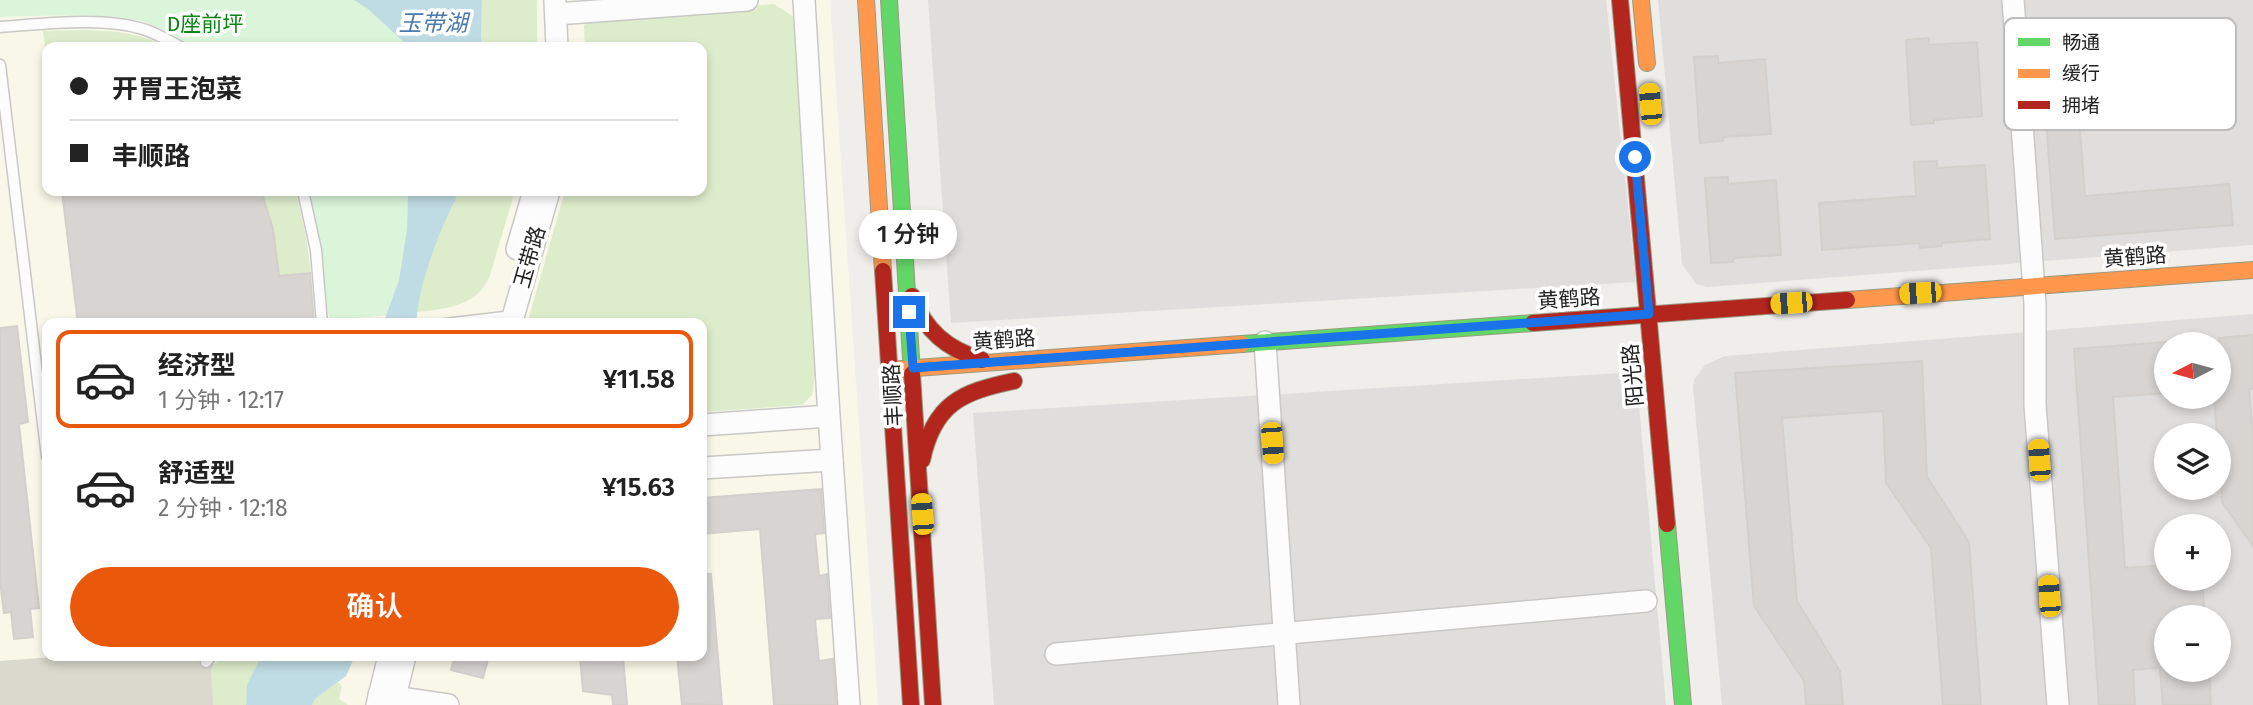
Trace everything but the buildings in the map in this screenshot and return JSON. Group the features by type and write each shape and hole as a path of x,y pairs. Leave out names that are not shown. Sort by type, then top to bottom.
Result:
{"main road":[{"path":"866,0 911,705"},
{"name":"丰顺路","path":"888,0 913,368 920,388 920,488 933,705"},
{"name":"阳光路","path":"1620,0 1649,314 1644,333 1683,705"},
{"path":"1641,0 1648,82"},
{"name":"黄鹤路","path":"889,370 1014,361 1266,356 1649,314 1668,306 2035,299 2253,270"},
{"path":"907,274 919,315 939,341 957,353 982,360 1014,361"},
{"name":"阳光路","path":"1644,333 1670,331 1668,306"},
{"path":"920,488 924,446 940,415 951,402 986,386 1020,380 954,385"},
{"path":"890,390 920,388"}],"street":[{"path":"564,7 747,0"},
{"path":"804,0 849,705"},
{"path":"2013,0 2014,18"},
{"path":"558,42 564,7"},
{"path":"564,7 571,42"},
{"path":"2023,130 2035,299 2035,405 2057,705"},
{"path":"505,318 533,196"},
{"name":"玉带路","path":"506,318 547,196"},
{"path":"1266,356 1289,705"},
{"path":"707,425 829,416"},
{"path":"707,468 832,460"},
{"path":"1056,654 1646,601"},
{"path":"386,701 389,661"},
{"path":"386,701 403,661"},
{"path":"386,701 448,705"}],"lane":[{"path":"0,27 96,23 131,26 172,42"},
{"path":"0,65 42,415"},
{"path":"304,196 316,250 322,318"}],"shaded area":[{"path":"0,0 830,0 878,705 0,705"},
{"path":"928,0 1606,0 1636,282 951,323"},
{"path":"1658,0 2253,0 2253,245 1707,287 1696,284 1682,264"},
{"path":"2253,314 2253,705 1722,705 1693,388 1694,380 1705,365 1725,356"},
{"path":"1636,372 1666,705 994,705 973,413"},
{"path":"42,658 42,661 210,661 215,664 211,670 214,705 0,705 0,661"}],"green space":[{"name":"D座前坪","path":"0,0 354,0 368,9 404,42 183,42 148,23 117,17 0,17"},
{"path":"482,0 537,0 537,42 481,42"},
{"path":"774,4 797,19 816,369 812,395 802,405 707,412 707,318 529,318 564,196 707,196 707,42 585,42 584,25 604,17"},
{"path":"43,31 115,32 157,42 44,42"},
{"path":"263,196 297,196 311,273 279,276 273,229"},
{"path":"309,196 408,196 407,229 399,280 387,315 330,318 320,238"},
{"path":"457,196 514,196 485,285 469,300 460,304 417,312 433,250"},
{"path":"217,661 259,661 248,685 246,705 213,705 211,670"},
{"path":"338,682 342,686 339,699 348,705 312,705 316,698"}],"water":[{"name":"玉带湖","path":"354,0 482,0 481,42 404,42 368,9"},
{"path":"408,196 458,196 432,256 421,291 417,318 385,318 399,280 407,229"},
{"path":"259,661 353,661 346,676 316,698 312,705 246,705 247,685"}],"traffic: fast":[{"path":"889,0 912,374"},
{"path":"1242,344 1533,323"},
{"path":"1667,524 1683,705"}],"traffic: slow":[{"path":"866,0 883,271"},
{"path":"1641,0 1647,63"},
{"path":"1847,300 2253,270"},
{"path":"889,370 1242,344"}],"traffic: jam":[{"path":"1620,0 1667,524"},
{"path":"883,271 911,705"},
{"path":"912,296 923,319 939,337 969,356 982,360"},
{"path":"1533,323 1847,300"},
{"path":"912,374 933,705"},
{"path":"922,460 927,441 942,413 965,396 1014,381"}],"route":[{"path":"909,312 913,368 1649,314 1635,157"}]}
